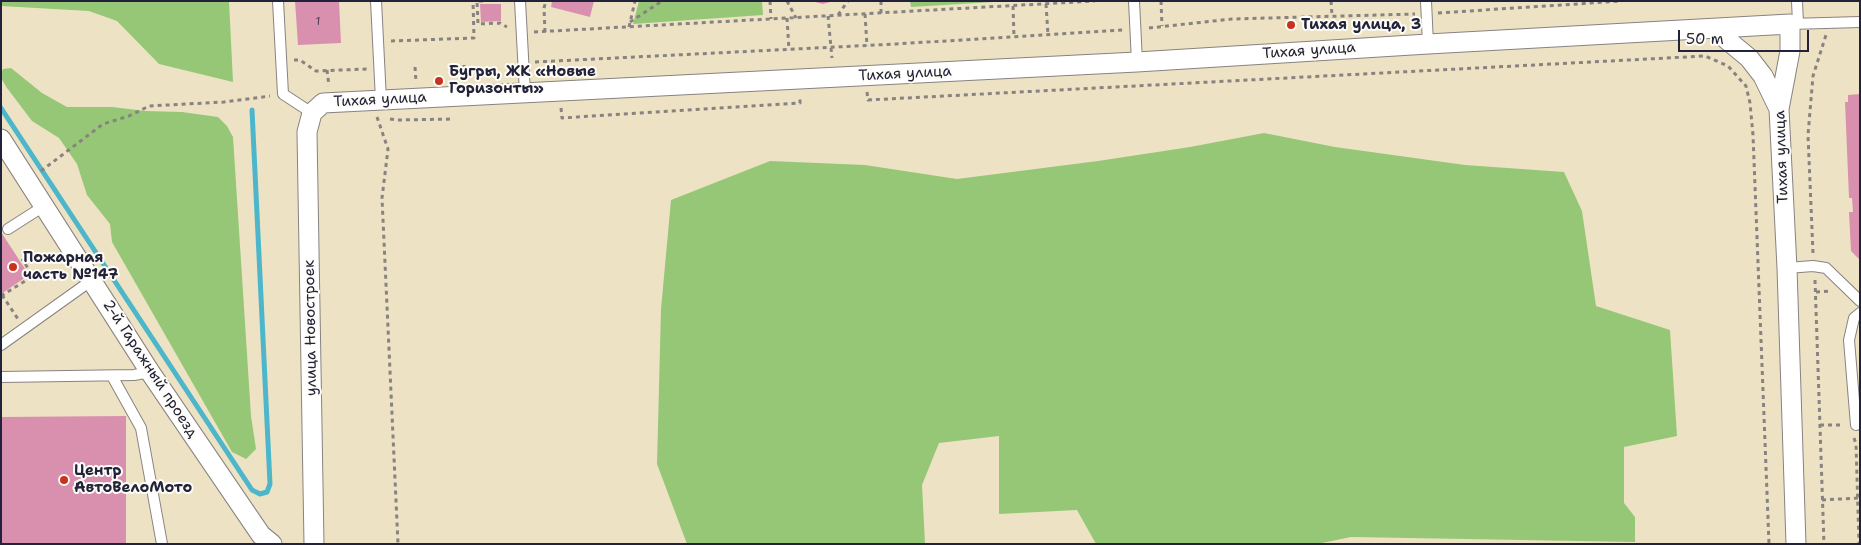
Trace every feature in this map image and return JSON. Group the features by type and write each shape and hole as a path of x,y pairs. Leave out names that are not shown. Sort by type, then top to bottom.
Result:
{"street":[{"name":"Тихая улица","path":"312,113 323,103 379,108 524,93 1137,62 1794,24 1779,109 1787,268 1796,544"},
{"path":"1714,29 1754,64 1763,76 1779,109"},
{"name":"улица Новостроек","path":"312,113 307,132 314,544"},
{"name":"2-й Гаражный проезд","path":"1,139 150,372 266,541"}],"lane":[{"path":"278,1 283,94 312,113"},
{"path":"376,1 379,42 379,108"},
{"path":"520,1 516,34 524,93"},
{"path":"1134,1 1137,62"},
{"path":"1426,1 1428,44"},
{"path":"1797,1 1794,24 1860,22"},
{"path":"8,229 44,206"},
{"path":"1787,268 1813,266 1826,268 1860,301"},
{"path":"1,345 92,280"},
{"path":"1852,427 1849,340 1854,318 1860,312"},
{"path":"1,377 112,376 150,372"},
{"path":"112,376 141,428 162,544"}],"path":[{"path":"379,42 474,38 473,1"},
{"path":"483,1 477,1 478,24 504,25 516,34 1013,6 1021,3 1046,4 1095,1"},
{"path":"546,1 544,8 546,32"},
{"path":"629,27 636,1"},
{"path":"630,22 662,1"},
{"path":"770,1 771,19"},
{"path":"787,1 796,18"},
{"path":"838,15 848,1"},
{"path":"881,1 881,13"},
{"path":"1161,1 1162,26"},
{"path":"1331,1 1332,16"},
{"path":"534,62 1048,35 1135,29 1232,19 1426,13 1622,1"},
{"path":"1046,4 1048,35"},
{"path":"1013,6 1014,37"},
{"path":"865,14 866,46"},
{"path":"828,16 832,58"},
{"path":"787,18 789,50"},
{"path":"1794,24 1826,35 1813,76 1808,135 1813,266 1816,292 1824,544"},
{"path":"859,90 867,90 868,100 1705,56 1728,66 1746,86 1750,103 1753,135 1769,544"},
{"path":"290,60 300,60 316,71 367,69"},
{"path":"327,70 329,86"},
{"path":"562,118 800,103 800,92"},
{"path":"48,166 103,124 129,116 149,106 224,102 283,94"},
{"path":"368,116 379,108"},
{"path":"379,108 397,120 454,118"},
{"path":"379,108 388,149 382,198 398,544"},
{"path":"18,319 2,296 32,276 22,259"},
{"path":"1820,425 1852,427 1856,444 1859,544"},
{"path":"1822,500 1858,498"}],"green space":[{"path":"1,1 229,1 233,82 159,64 117,21 89,11 1,6"},
{"path":"639,1 762,1 763,15 633,24"},
{"path":"910,1 1010,1 911,7"},
{"path":"11,68 42,93 67,107 112,107 146,111 182,112 218,117 227,126 233,137 251,416 256,449 246,459 232,452 112,242 110,224 87,195 77,164 59,138 32,121 7,88 1,78 1,74 3,69"},
{"path":"1264,133 1335,147 1465,165 1564,172 1582,211 1596,306 1670,330 1677,436 1624,447 1624,503 1635,517 1635,542 1351,537 1317,544 1096,544 1077,510 999,514 999,436 939,443 922,485 925,544 687,544 657,464 661,309 671,200 770,161 865,165 957,179 1098,161"}],"building":[{"path":"295,1 339,1 341,43 298,45"},
{"path":"552,1 594,1 590,17 551,7"},
{"path":"811,1 830,1 830,2 823,4"},
{"path":"480,4 501,4 501,21 481,22"},
{"path":"1860,94 1860,260 1851,251 1849,212 1853,212 1852,198 1849,198 1845,102 1848,102 1848,95"},
{"name":"Пожарная часть №147","path":"1,232 29,275 1,294"},
{"name":"Центр АвтоВелоМото","path":"126,416 126,544 1,544 1,417"}],"waterway":[{"path":"1,108 252,490 260,494 267,492 270,484 252,110"}],"place":[{"name":"Тихая улица, 3","path":"1291,25"},
{"name":"Бугры, ЖК «Новые Горизонты»","path":"439,81"},
{"name":"Пожарная часть №147","path":"13,267"},
{"name":"Центр АвтоВелоМото","path":"64,480"}]}
